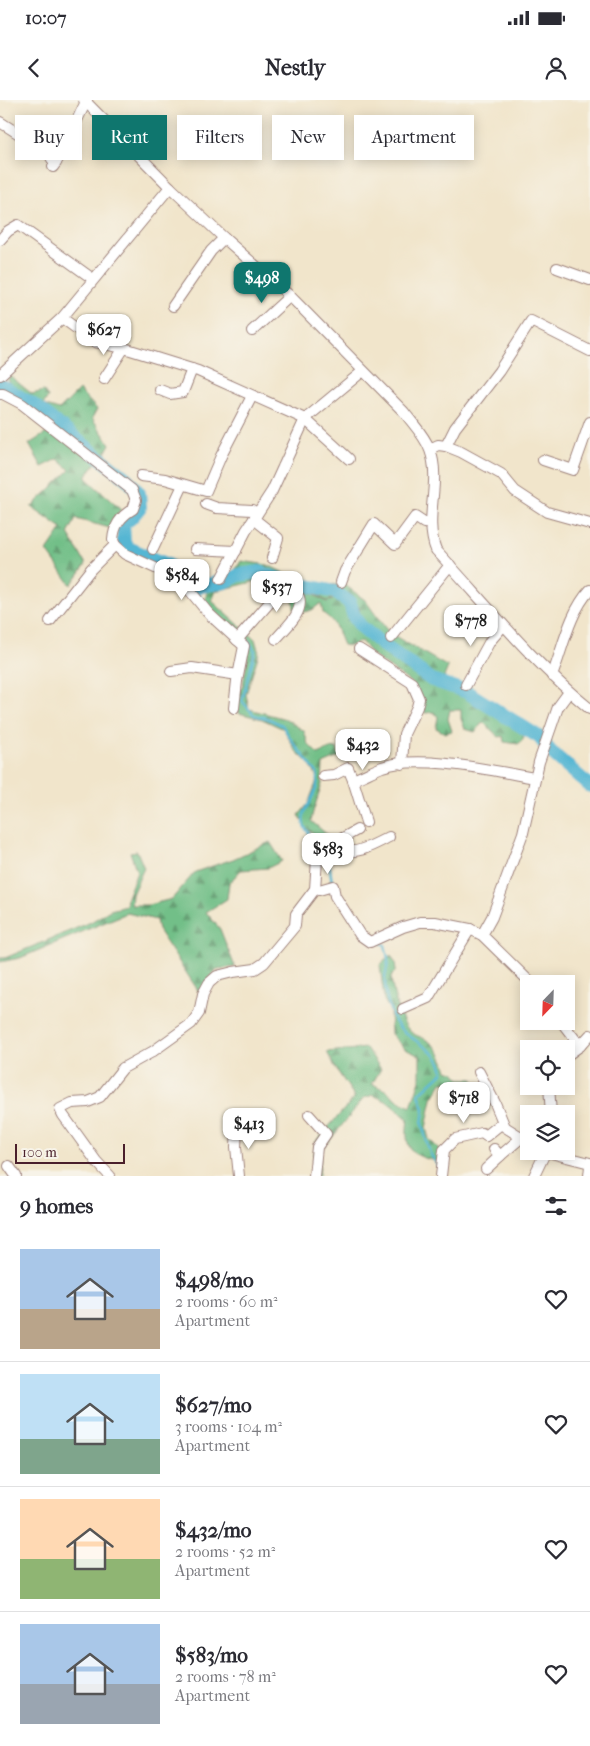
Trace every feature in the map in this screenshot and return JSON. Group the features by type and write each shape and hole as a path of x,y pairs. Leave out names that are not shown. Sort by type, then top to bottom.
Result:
{"street":[{"path":"0,122 49,153 55,165 69,140 86,101 170,187 290,296 404,412 430,449 434,464 431,537 436,550 503,626 552,676 590,709"},
{"path":"0,376 62,318 170,187"},
{"path":"0,240 8,231 18,225 93,279"},
{"path":"173,306 211,251 224,238"},
{"path":"557,268 590,280"},
{"path":"252,331 290,296"},
{"path":"62,318 95,342 124,348 192,369 305,419 349,459"},
{"path":"446,446 455,428 498,371 531,321 590,351"},
{"path":"104,379 124,348"},
{"path":"160,390 170,394 183,392 192,369"},
{"path":"221,579 255,517 272,491 305,419 363,371"},
{"path":"0,394 22,404 132,490 136,500 133,509 123,515 117,524 113,540 125,554 181,580 209,614 244,646 234,708"},
{"path":"141,476 165,479 206,491 221,456 252,396"},
{"path":"543,460 573,470 590,422"},
{"path":"430,449 438,445 461,452 500,474 515,490 547,512 590,524"},
{"path":"153,548 182,485"},
{"path":"206,504 217,508 252,510 255,517 278,538 272,558"},
{"path":"341,582 374,524 395,544 415,517 424,523 431,524"},
{"path":"50,621 91,569 115,544"},
{"path":"195,549 236,551"},
{"path":"390,638 450,565"},
{"path":"552,676 572,620 582,599 590,590"},
{"path":"237,640 277,594 281,591 286,591 299,597 300,610 276,639"},
{"path":"466,685 479,658 503,626"},
{"path":"360,649 412,683 419,699 417,708 404,734 402,764"},
{"path":"171,671 192,668 238,675"},
{"path":"482,935 492,917 523,833 539,762 558,708 569,692"},
{"path":"354,780 383,767 402,764 462,766 535,778"},
{"path":"323,776 334,775 348,768 354,780 366,822"},
{"path":"110,1176 96,1161 60,1109 72,1103 88,1102 100,1097 123,1068 152,1052 191,1024 199,1013 203,994 209,983 217,976 255,969 264,963 294,926 296,914 314,889 317,859 334,843 357,830"},
{"path":"334,843 352,852 372,846 389,836"},
{"path":"314,889 319,890 333,886 335,896 360,935 370,942 403,927 420,922 435,922 470,929 482,935 523,975"},
{"path":"403,1009 428,998 470,929"},
{"path":"568,1030 580,1046"},
{"path":"575,1050 590,1035"},
{"path":"479,1072 495,1103 502,1123 520,1137"},
{"path":"309,1115 326,1134 317,1147 314,1176"},
{"path":"239,1176 236,1147 238,1127 256,1120"},
{"path":"441,1176 444,1150 455,1139 482,1133 486,1136 502,1123"},
{"path":"486,1169 497,1153 520,1142"},
{"path":"534,1176 541,1160"},
{"path":"575,1160 590,1164 589,1176"},
{"path":"9,1166 16,1176"}],"green space":[{"path":"9,375 32,394 44,391 48,397 43,405 59,410 79,390 97,409 92,418 110,444 105,453 123,469 113,472 98,460 86,478 121,510 110,528 76,519 68,534 86,564 71,585 47,551 62,529 31,507 70,470 58,459 42,467 29,444 48,432 7,393"},
{"path":"241,561 268,565 292,577 317,584 345,585 365,600 386,629 448,667 442,682 421,672 408,655 387,649 384,640 356,624 360,608 343,594 327,601 300,586 281,588 257,581 216,591 212,601 255,639 259,653 246,694 249,709 286,719 304,731 308,744 318,754 337,748 339,757 323,764 322,784 311,821 334,840 324,841 306,828 299,815 308,804 318,778 309,764 295,750 284,729 262,719 239,713 235,699 243,685 250,641 211,609 205,600 207,592 227,582"},
{"path":"298,587 327,602 343,596 359,608 354,625 374,637 373,643 433,682 484,704 521,727 524,729 523,740 518,744 504,742 503,736 499,737 483,722 475,732 465,729 461,719 461,710 450,710 448,719 452,731 445,733 436,728 438,717 434,712 425,713 413,684 372,655 361,641 351,646 343,645 334,624 323,613 321,603 312,610 295,614 293,599 276,590"},
{"path":"270,842 282,861 268,868 241,870 229,883 227,899 206,912 220,929 235,967 217,969 199,992 158,930 156,920 127,913 20,958 0,962 0,958 5,958 91,922 110,910 126,906 127,897 137,872 130,852 137,851 144,868 132,894 131,905 148,905 172,899 195,872 233,859"},
{"path":"391,955 395,962 396,971 391,976 393,989 403,1021 412,1033 430,1042 437,1048 447,1070 454,1072 460,1079 474,1079 469,1100 449,1082 442,1082 432,1099 426,1128 429,1139 439,1149 443,1162 424,1158 412,1151 407,1139 408,1119 386,1101 373,1095 364,1098 321,1152 319,1176 312,1176 315,1142 355,1097 327,1052 366,1048 381,1069 372,1084 384,1089 402,1103 411,1107 420,1080 420,1056 405,1049 391,1034 390,1010 384,1000 380,965"}],"waterway":[{"path":"0,385 32,404 127,479 139,493 140,507 123,524 124,542 128,548 168,565 194,587 225,582 239,575 260,572 281,580 335,592 350,603 354,617 362,628 384,646 432,680 467,692 539,737 551,752 590,786"},
{"path":"194,587 201,597"},
{"path":"241,637 250,643 255,651 242,701 254,715 267,718 282,725 317,773 317,784 303,818 304,826 310,835 323,845"},
{"path":"328,855 332,883"},
{"path":"379,942 385,945 387,955 388,963 385,979 388,1004 393,1017 404,1032 435,1055 443,1072 419,1094 424,1109 422,1124 430,1153 438,1167"}]}
